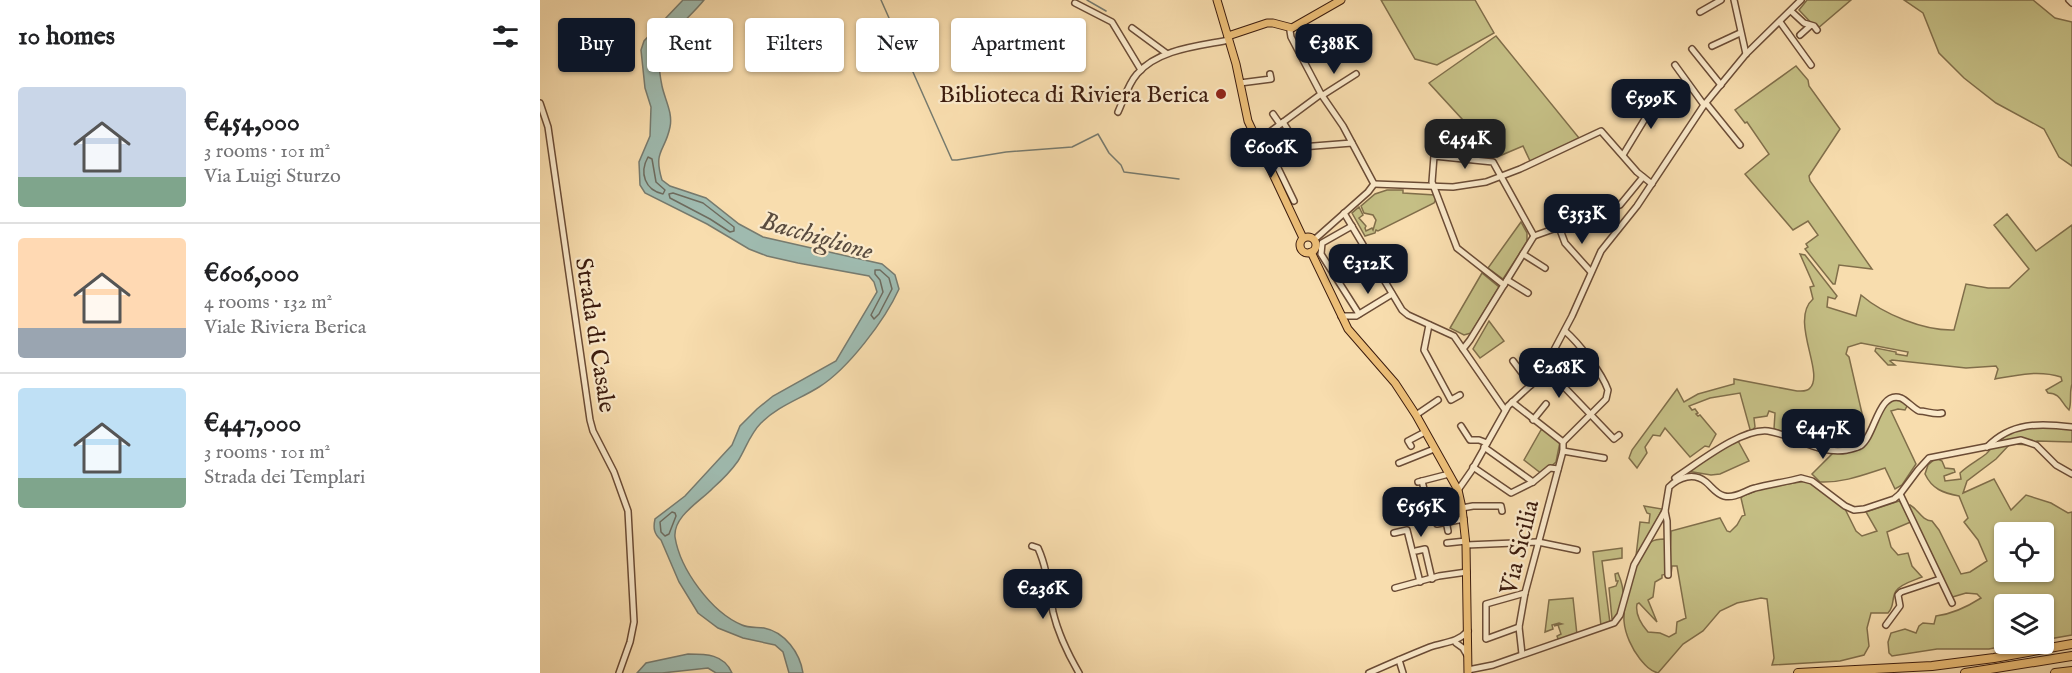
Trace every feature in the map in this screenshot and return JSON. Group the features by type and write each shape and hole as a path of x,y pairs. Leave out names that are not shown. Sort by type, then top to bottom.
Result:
{"highway":[{"path":"1798,673 1932,666 2072,644"},
{"path":"1965,673 2072,656"},
{"path":"2055,673 2072,671"}],"main road":[{"path":"1217,0 1248,121 1303,238"},
{"path":"1228,38 1267,23 1292,28 1341,0"},
{"path":"1309,237 1314,240 1316,246 1311,252 1306,252 1300,247 1303,238 1309,237"},
{"path":"1311,252 1348,329 1395,383 1416,415 1458,490 1466,543 1468,672"}],"street":[{"path":"1700,12 1721,0"},
{"path":"1734,0 1746,54"},
{"path":"1458,490 1505,410 1531,385 1545,367 1565,331 1601,251 1631,214 1705,104 1746,54 1801,0"},
{"path":"1075,3 1112,22 1141,70"},
{"path":"1791,11 1817,30"},
{"path":"1780,22 1812,64"},
{"path":"1800,34 1810,26"},
{"path":"1132,28 1166,53"},
{"path":"1292,28 1291,37 1374,184"},
{"path":"1712,46 1740,33"},
{"path":"1118,112 1133,80 1141,70 1166,53 1228,38"},
{"path":"1692,49 1721,85"},
{"path":"1675,65 1740,145"},
{"path":"1240,83 1271,79 1270,74"},
{"path":"1259,146 1265,136 1281,123 1356,74"},
{"path":"1253,75 1254,82"},
{"path":"1623,155 1660,94"},
{"name":"Strada di Casale","path":"540,103 551,145 590,420 593,431 620,486 628,511 634,622 620,673"},
{"path":"1273,114 1298,146 1352,143"},
{"path":"1314,240 1374,184 1434,186 1486,182 1599,131 1606,134 1643,177 1652,184"},
{"path":"1253,134 1265,136"},
{"path":"1265,136 1294,201"},
{"path":"1528,293 1506,282 1458,248 1432,182 1434,156 1490,160 1494,163 1534,236"},
{"path":"1463,348 1534,236 1620,205 1643,177"},
{"path":"1620,205 1631,214"},
{"path":"1344,213 1402,310 1454,336 1505,410"},
{"path":"1352,226 1322,243 1321,254 1357,315"},
{"path":"1559,227 1565,243 1591,272"},
{"path":"1523,254 1545,268"},
{"path":"1348,329 1357,315 1392,294"},
{"path":"1341,316 1357,315"},
{"path":"1429,325 1424,345 1425,355 1451,400 1460,395"},
{"path":"1512,402 1563,442 1606,399 1608,388 1574,339 1565,331"},
{"path":"1513,361 1531,385"},
{"path":"1545,367 1614,439 1619,435"},
{"path":"1668,575 1668,521 1665,511 1666,496 1672,479 1725,446 1748,435 1765,431 1784,435 1809,446 1835,451 1860,447 1887,399 1892,397 1902,398 1919,411 1928,411 1935,415 1942,413"},
{"path":"1416,415 1438,400"},
{"path":"1533,420 1546,404"},
{"path":"1987,447 1997,436 2020,427 2052,425 2072,427"},
{"path":"1461,426 1470,440 1479,440 1533,482"},
{"path":"1411,446 1407,441 1425,432"},
{"path":"1672,484 1678,479 1696,476 1716,492 1731,497 1752,489 1801,478 1807,479 1854,510 1894,499 1929,458 2013,440 2028,440 2056,465 2072,474"},
{"name":"Via Sicilia","path":"1522,654 1519,627 1525,593 1563,451 1563,442"},
{"path":"1399,463 1434,449"},
{"path":"1563,451 1604,458"},
{"path":"1473,467 1509,493 1533,482 1550,468 1558,468"},
{"path":"1428,505 1420,482 1449,474"},
{"path":"1900,494 1952,603"},
{"path":"1462,507 1493,503 1501,506 1502,511"},
{"path":"1468,672 1614,623 1620,615 1634,565 1665,511"},
{"path":"1437,524 1464,519"},
{"path":"1446,521 1448,531"},
{"path":"1394,533 1407,530 1420,582"},
{"path":"1447,543 1538,542 1577,550"},
{"path":"1032,546 1038,548 1044,561 1054,615 1064,643 1079,673"},
{"path":"1416,551 1425,549 1432,579"},
{"path":"1437,568 1439,576"},
{"path":"1395,588 1439,576 1467,572"},
{"path":"1886,625 1900,606 1898,595 1901,592 1940,579"},
{"path":"1519,627 1485,639 1486,604 1525,593"},
{"path":"1369,673 1430,647 1466,640"},
{"path":"1453,643 1463,648 1468,657"},
{"path":"1399,660 1403,673"}],"shaded area":[{"path":"1381,0 1475,0 1494,33 1437,65 1415,59"},
{"path":"1807,0 1851,0 1817,29 1799,10"},
{"path":"1904,0 2033,0 2055,18 2072,22 2072,166 2059,157 2044,129 1996,103 1964,78 1939,53 1923,13"},
{"path":"1496,36 1579,138 1531,163 1523,146 1497,157 1429,83"},
{"path":"1796,66 1808,80 1809,86 1840,129 1809,176 1810,181 1872,269 1839,265 1835,284 1805,249 1808,247 1806,244 1818,235 1808,221 1793,230 1745,174 1769,154 1747,122 1745,123 1735,110"},
{"path":"1387,190 1435,195 1436,199 1434,203 1365,236 1352,213 1359,207 1363,215 1359,218 1366,226 1366,231 1372,228 1373,230 1376,220 1373,215 1364,213 1361,206 1375,194"},
{"path":"2007,214 2036,251 2072,225 2072,384 2069,410 2058,397 2046,390 2062,381 2061,377 2036,374 1995,379 1998,369 1996,366 1966,368 1892,360 1890,361 1895,365 1888,365 1875,351 1876,348 1907,356 1908,352 1861,343 1848,347 1846,354 1849,357 1864,422 1862,433 1859,433 1852,417 1847,412 1833,437 1825,442 1808,441 1774,429 1775,413 1769,411 1767,416 1754,418 1755,427 1751,433 1740,393 1710,398 1689,406 1692,410 1695,409 1698,413 1696,414 1700,415 1716,434 1709,447 1705,446 1690,457 1665,428 1660,436 1653,435 1645,447 1647,453 1637,468 1629,458 1632,450 1677,389 1684,402 1698,394 1734,384 1734,379 1797,391 1806,391 1810,388 1813,371 1805,332 1805,320 1807,308 1813,299 1810,287 1814,286 1800,254 1805,255 1837,296 1835,299 1828,297 1827,307 1856,316 1861,295 1881,309 1904,320 1930,328 1954,330 1966,284 1988,288 2009,288 2029,269 1994,225"},
{"path":"1521,222 1527,233 1527,242 1503,279 1488,268"},
{"path":"1482,273 1499,287 1471,333 1464,335 1450,328"},
{"path":"1489,321 1504,341 1480,358 1473,349"},
{"path":"1892,397 1908,404 1905,410 1891,411 1916,464 1902,485 1895,489 1885,468 1845,480 1820,482 1812,474 1835,451 1859,447 1883,406"},
{"path":"2072,426 2072,442 2037,441 2036,445 2010,444 1996,459 1967,481 1963,493 1994,479 2011,510 2026,495 2051,503 2068,513 2072,512 2072,635 2054,638 2054,594 1994,594 1994,648 1937,649 1892,656 1889,653 1888,642 1891,633 1905,629 1916,633 1923,623 1934,624 1936,616 1959,610 1981,598 1977,594 1966,593 1949,598 1913,521 1887,532 1891,547 1898,555 1908,553 1912,566 1922,577 1898,589 1888,613 1871,613 1867,628 1869,646 1864,655 1840,661 1772,665 1774,658 1767,599 1761,598 1737,603 1720,611 1703,631 1683,644 1658,673 1646,666 1637,655 1627,636 1624,612 1632,579 1645,548 1653,541 1665,539 1667,574 1662,575 1662,578 1655,582 1653,597 1648,600 1657,622 1639,603 1637,604 1638,615 1648,632 1660,633 1669,637 1676,633 1677,622 1686,618 1677,566 1672,566 1671,575 1669,575 1671,531 1720,518 1727,531 1730,532 1745,515 1741,498 1763,488 1807,481 1845,509 1856,531 1862,536 1877,531 1866,512 1899,501 1907,507 1910,505 1925,519 1932,521 1939,530 1961,574 1970,572 1987,561 1978,540 1964,522 1968,518 1959,496 1943,492 1931,483 1925,474 1928,465 1936,458 1942,461 1945,468 1954,469 1955,472 1944,476 1945,481 1961,479 1960,473 1986,454 2000,437 2013,430 2030,427"},
{"path":"1541,430 1546,430 1560,442 1556,462 1542,474 1524,460"},
{"path":"1737,439 1749,461 1720,474 1711,475 1687,471"},
{"path":"1644,506 1662,509 1653,529 1636,556 1640,522 1649,523 1650,514"},
{"path":"1622,548 1622,558 1602,561 1610,623 1601,626 1593,552"},
{"path":"1618,573 1623,597 1614,620 1612,619 1609,588 1616,586 1618,581 1616,581 1615,574"},
{"path":"1573,598 1577,635 1559,641 1557,636 1561,634 1558,625 1562,624 1559,623 1552,625 1553,629 1545,632 1549,600"}],"water":[{"name":"Bacchiglione","path":"683,0 704,0 687,18 666,18"},
{"name":"Bacchiglione","path":"647,38 647,72 660,72 670,112 671,122 668,135 659,157 662,180 670,186 706,198 739,224 763,237 882,264 895,275 899,289 885,315 865,343 842,368 819,387 782,407 761,423 738,461 720,482 689,509 678,522 676,529 675,537 683,562 708,600 730,619 742,625 764,628 779,634 795,651 803,673 789,673 783,652 775,645 743,638 718,628 698,613 679,582 661,540 655,533 655,519 685,496 732,445 740,426 757,409 773,396 836,361 877,292 869,276 767,256 749,249 707,224 645,193 640,185 639,162 650,136 651,107 645,88 641,50"},
{"path":"688,654 714,656 724,662 732,673 716,673 708,668 637,673 646,663"}],"waterway":[{"path":"881,0 952,160 1006,152 1072,147 1098,134 1124,172 1179,179"},
{"path":"1087,0 1106,11"}],"place":[{"name":"Biblioteca di Riviera Berica","path":"1221,94"}]}
